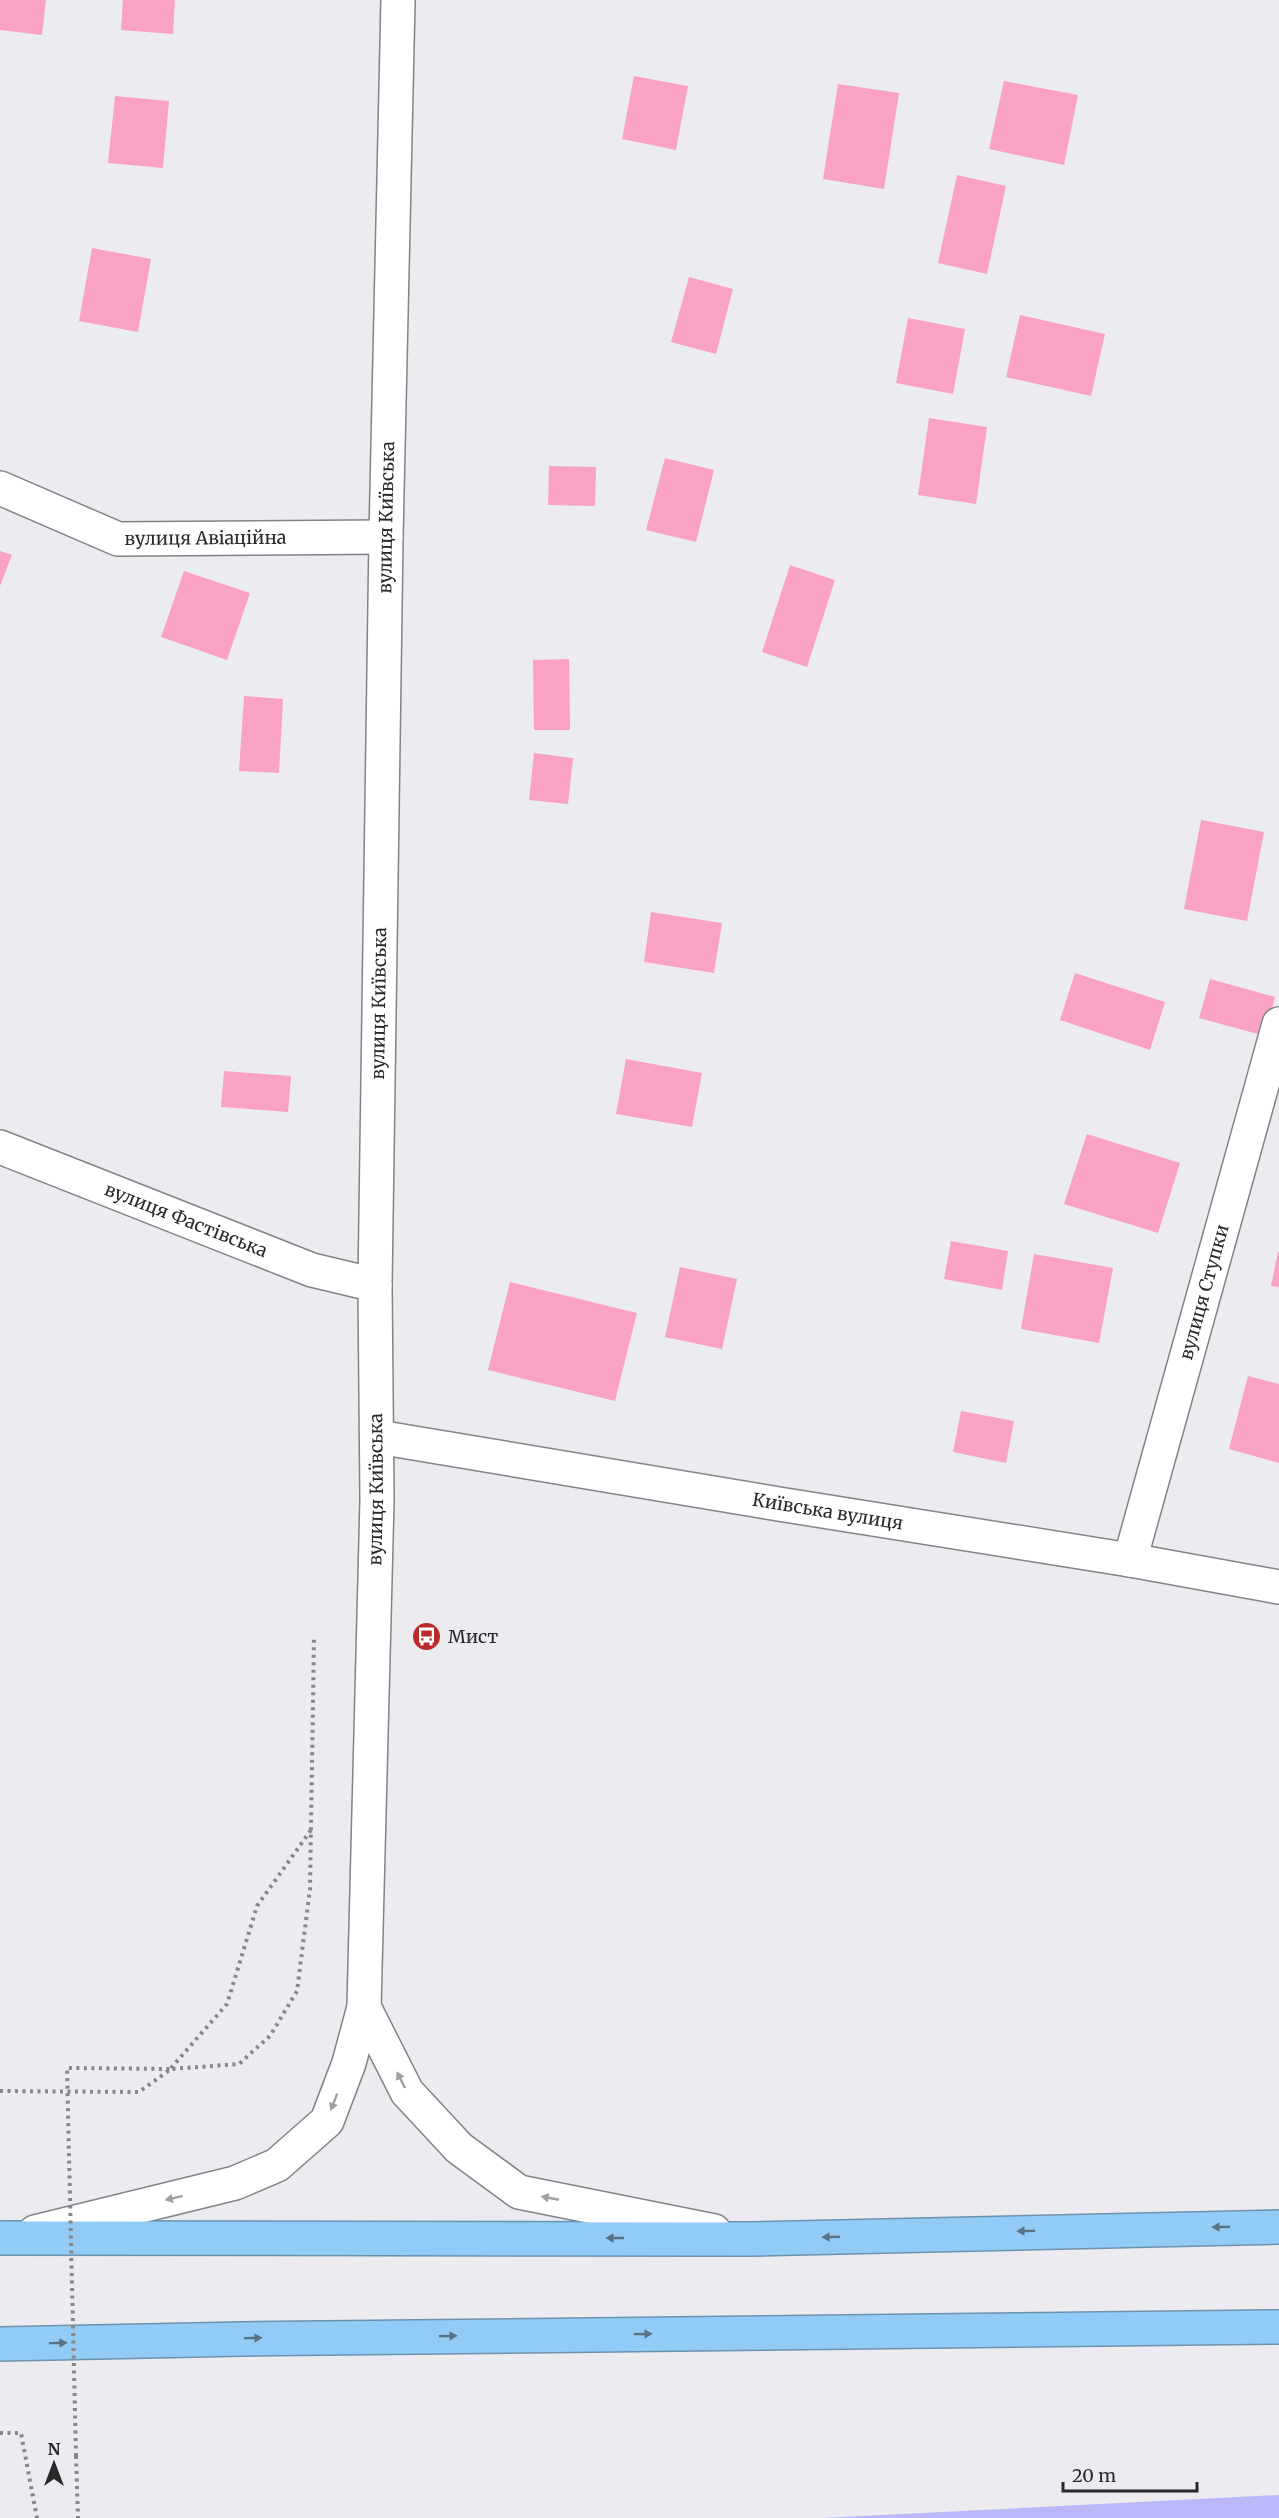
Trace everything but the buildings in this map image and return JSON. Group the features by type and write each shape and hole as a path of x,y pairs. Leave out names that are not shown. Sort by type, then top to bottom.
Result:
{"highway":[{"path":"6,2238 751,2239 1279,2227"},
{"path":"0,2344 243,2338 1279,2326"}],"street":[{"name":"вулиця Київська","path":"364,2007 378,1437 375,1285 386,537 398,0"},
{"name":"вулиця Авіаційна","path":"0,488 118,539 386,537"},
{"name":"вулиця Ступки","path":"1130,1560 1279,1024"},
{"name":"вулиця Фастівська","path":"0,1147 312,1270 375,1285"},
{"name":"Київська вулиця","path":"378,1437 1130,1560 1279,1587"},
{"path":"6,2238 235,2183 277,2166 327,2121 349,2063 364,2007"},
{"path":"364,2007 407,2092 459,2148 519,2192 751,2239"}],"path":[{"path":"78,2518 67,2068 171,2068 238,2064 270,2036 297,1991 310,1889 314,1637"},
{"path":"0,2091 139,2092 171,2068 227,2004 257,1906 311,1830"},
{"path":"0,2433 21,2433 37,2518"}],"shaded area":[{"path":"1279,2495 1279,2518 822,2518"}],"place":[{"name":"Мист","path":"427,1637"}]}
